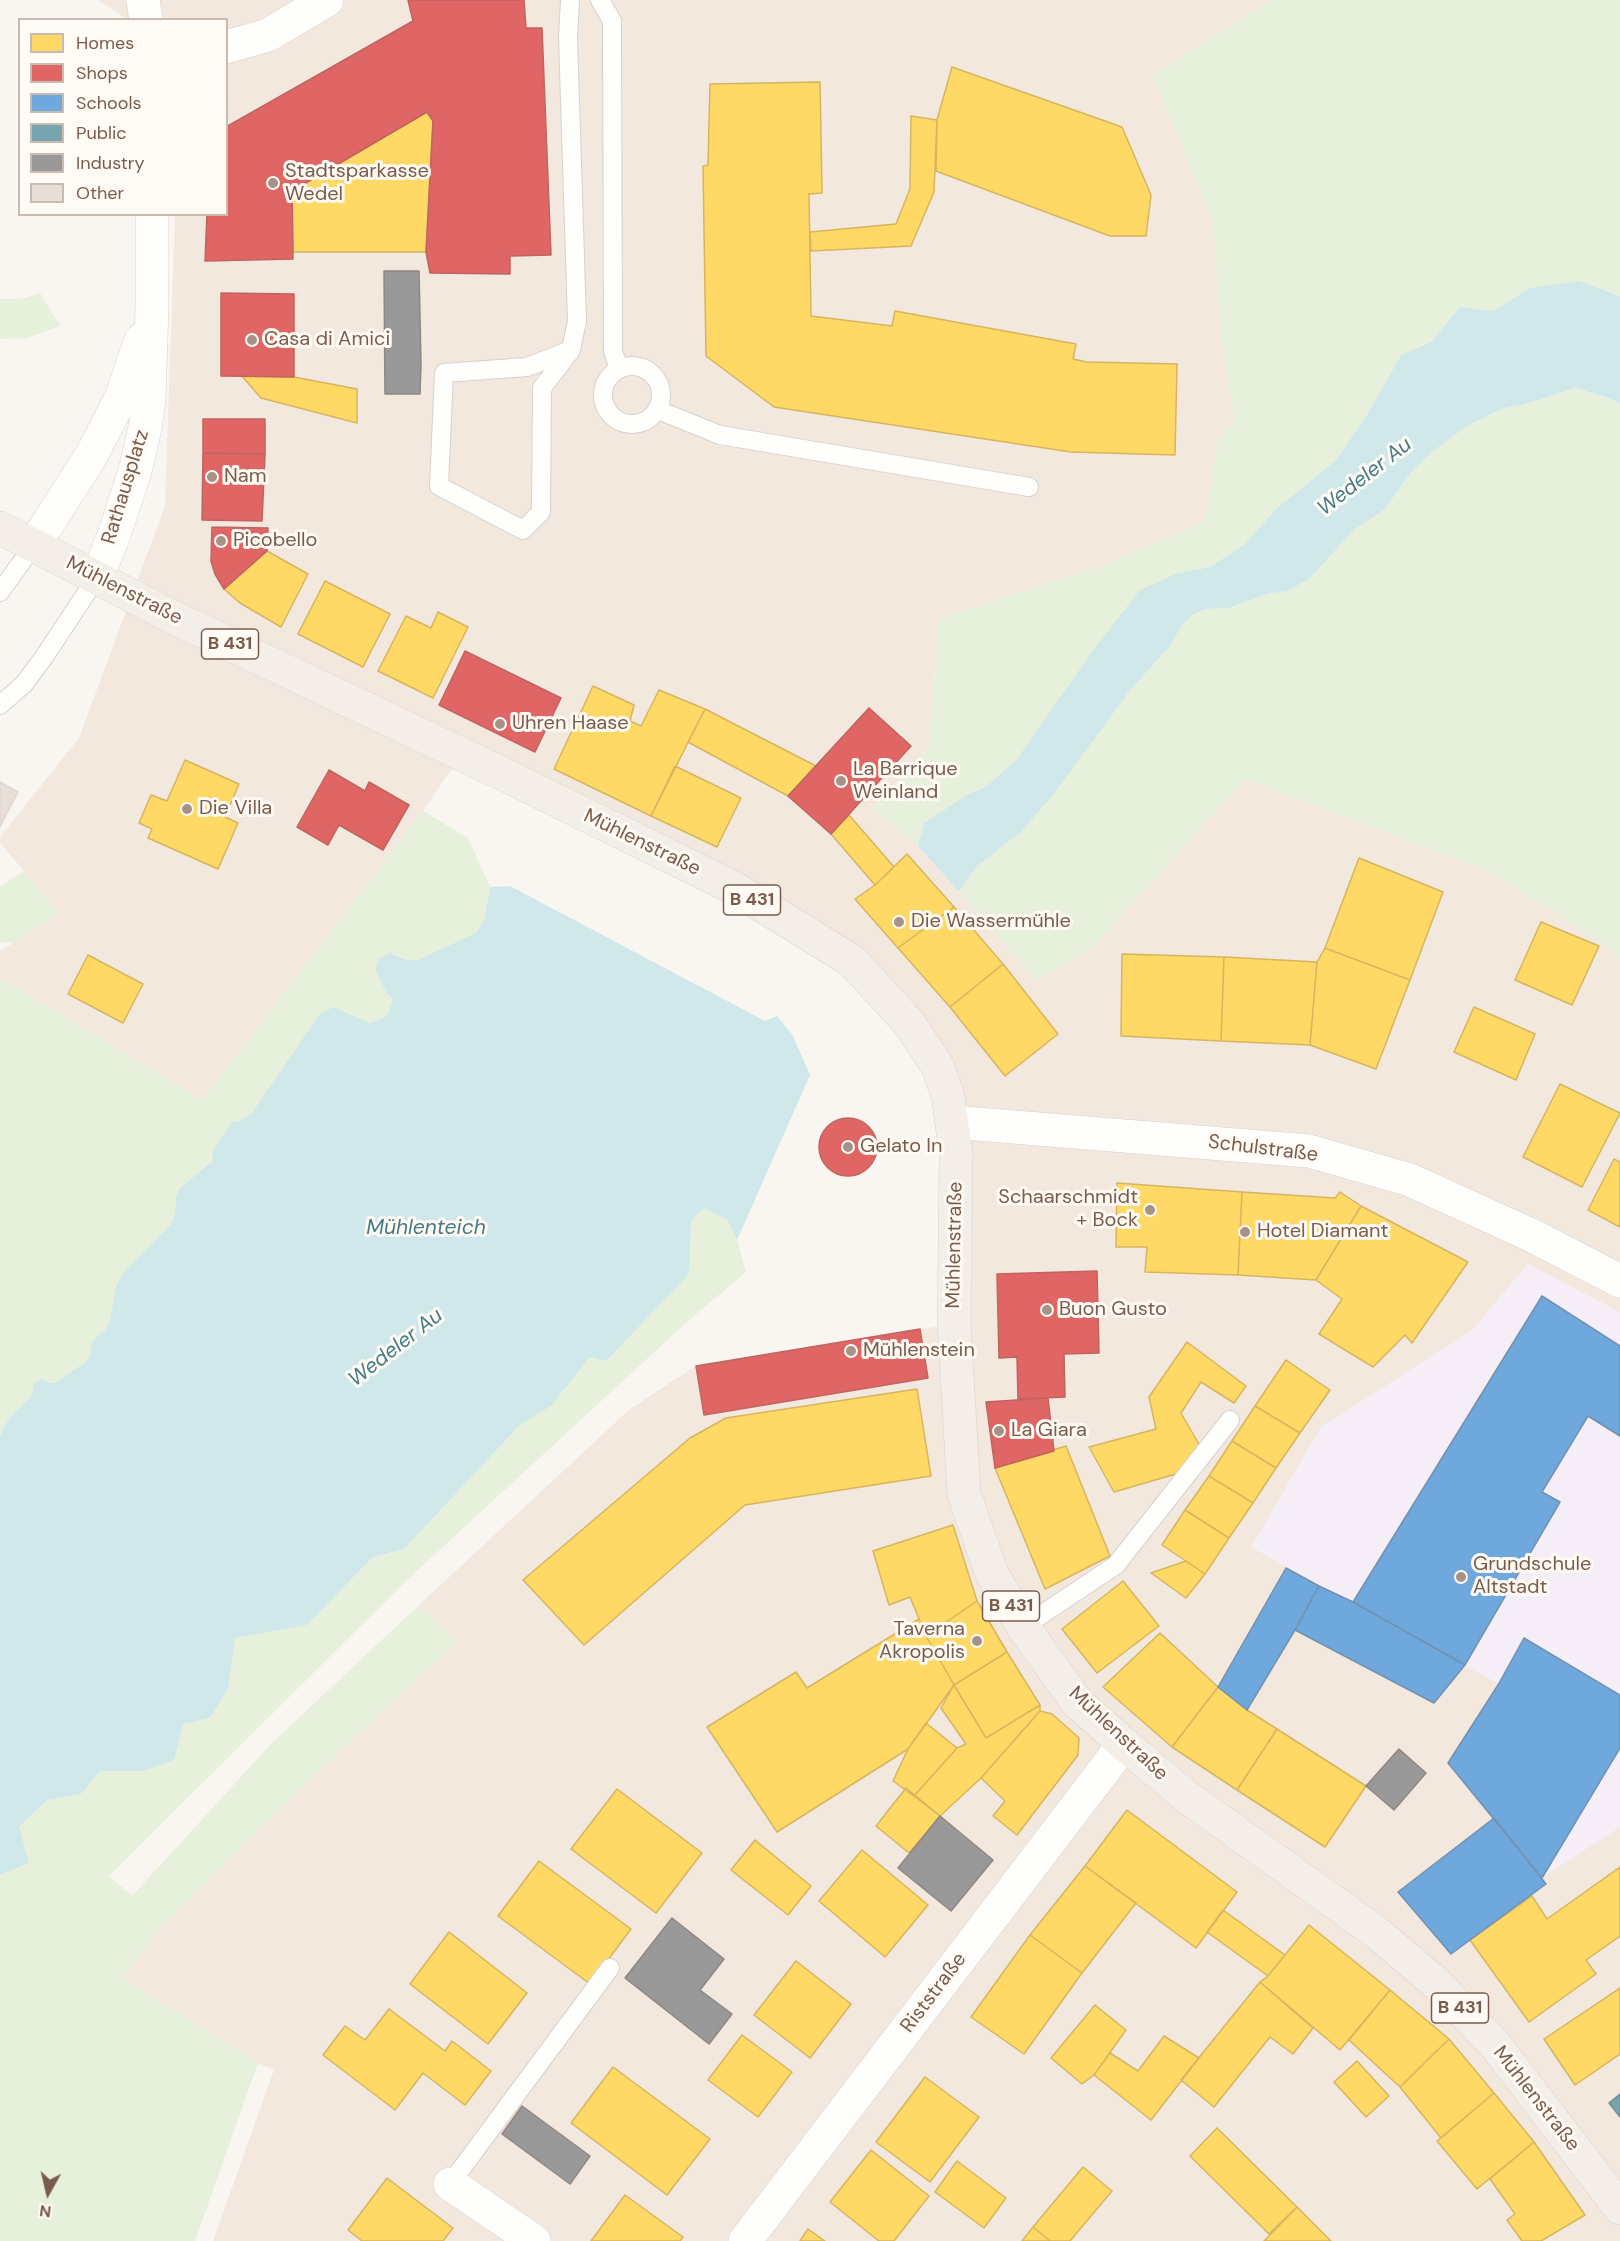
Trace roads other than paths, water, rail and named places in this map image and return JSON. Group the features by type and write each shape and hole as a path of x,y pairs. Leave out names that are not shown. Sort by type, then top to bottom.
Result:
{"main road":[{"name":"B 431","path":"0,528 34,545"},
{"name":"Mühlenstraße","path":"34,545 175,618 497,771 734,888 852,961 909,1023 938,1068 948,1096 956,1153 954,1324 964,1494 992,1574 1023,1627 1077,1702 1124,1744 1187,1797 1376,1932 1436,1983 1496,2046 1620,2208"}],"street":[{"path":"143,0 146,18"},
{"path":"228,46 268,35 327,0"},
{"name":"Rathausplatz","path":"96,577 114,535 146,428 152,306 152,216"},
{"name":"Rathausplatz","path":"34,545 91,456 121,398 152,306"},
{"name":"Schulstraße","path":"952,1122 1309,1151 1410,1180 1533,1236 1620,1281"},
{"name":"Riststraße","path":"745,2241 1124,1744"},
{"path":"450,2184 534,2241"}],"lane":[{"path":"570,0 568,37 577,321 571,350 542,388 541,512 523,530 439,486 444,373 527,367 571,350"},
{"path":"600,0 612,21 613,351 619,369"},
{"path":"631,366 644,368 654,375 660,386 662,398 658,410 648,420 635,425 622,423 610,416 604,404 603,390 608,378 619,369 631,366"},
{"path":"658,410 720,435 1029,487"},
{"name":"Rathausplatz","path":"0,592 34,545"},
{"name":"Rathausplatz","path":"0,705 24,684 38,666 96,577"},
{"path":"1023,1627 1116,1565 1230,1420"},
{"path":"450,2184 610,1968"}],"water":[{"name":"Wedeler Au","path":"1579,281 1620,296 1620,404 1612,399 1575,388 1526,404 1501,409 1467,426 1431,453 1413,470 1384,510 1355,529 1310,578 1288,591 1267,594 1229,608 1206,609 1192,615 1181,627 1170,646 1129,692 1053,795 1020,833 977,866 959,892 918,846 924,823 970,793 984,788 1017,759 1092,652 1140,590 1178,573 1210,567 1245,544 1276,509 1335,461 1367,415 1401,355 1431,342 1460,307 1493,311 1530,288"},
{"name":"Mühlenteich","path":"510,886 765,1021 777,1016 792,1034 810,1075 737,1240 727,1220 704,1208 691,1221 689,1274 606,1361 590,1357 551,1406 520,1425 404,1549 373,1557 307,1625 235,1638 228,1689 210,1718 183,1724 174,1760 143,1771 100,1771 81,1794 47,1800 19,1827 29,1863 0,1875 0,1436 9,1418 32,1395 34,1383 42,1379 55,1383 86,1362 90,1356 92,1341 106,1329 110,1320 116,1286 123,1273 171,1224 180,1188 212,1161 213,1150 233,1121 239,1122 252,1113 319,1015 333,1007 370,1023 387,1016 393,1000 386,992 375,968 380,958 390,953 407,960 417,960 476,933 484,920 490,887"}],"place":[{"name":"Stadtsparkasse Wedel","path":"273,183"},
{"name":"Casa di Amici","path":"252,340"},
{"name":"Nam","path":"212,477"},
{"name":"Picobello","path":"221,541"},
{"name":"Uhren Haase","path":"500,724"},
{"name":"La Barrique Weinland","path":"841,781"},
{"name":"Die Villa","path":"187,809"},
{"name":"Die Wassermühle","path":"899,922"},
{"name":"Gelato In","path":"848,1147"},
{"name":"Schaarschmidt + Bock","path":"1150,1210"},
{"name":"Hotel Diamant","path":"1245,1232"},
{"name":"Buon Gusto","path":"1047,1310"},
{"name":"Mühlenstein","path":"851,1351"},
{"name":"La Giara","path":"999,1431"},
{"name":"Grundschule Altstadt","path":"1461,1577"},
{"name":"Taverna Akropolis","path":"977,1641"}]}
